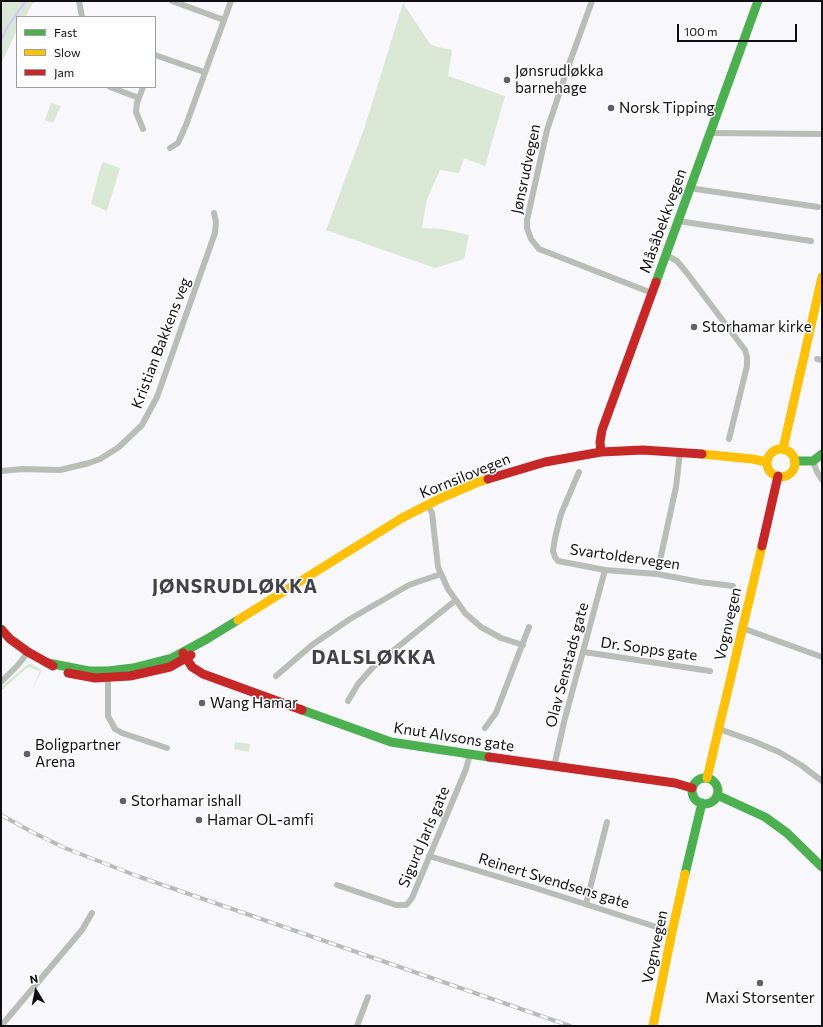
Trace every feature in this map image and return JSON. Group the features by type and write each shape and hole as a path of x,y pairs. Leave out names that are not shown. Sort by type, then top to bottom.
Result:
{"main road":[{"name":"Måsåbekkvegen","path":"601,452 600,442 602,430 758,1"},
{"path":"783,449 822,277"},
{"path":"783,449 788,451 793,455 795,461 794,468 791,473 783,477 770,472 767,466 771,452 775,450 783,449"},
{"name":"Kornsilovegen","path":"1,629 10,639 28,652 60,671 84,676 130,676 165,669 176,664 185,656 202,646 207,639 402,518 476,483 502,474 545,462 601,452 643,450 680,452 752,459 767,462"},
{"path":"795,461 814,461 822,454"},
{"name":"Vognvegen","path":"707,778 778,476"},
{"name":"Knut Alvsons gate","path":"185,656 192,667 203,674 391,742 554,767 675,783 692,788"},
{"path":"707,778 712,780 717,787 717,795 709,803 702,803 695,799 692,788 700,779 707,778"},
{"path":"717,795 765,817 787,833 822,867"},
{"name":"Vognvegen","path":"652,1026 702,803"}],"street":[{"path":"79,1 82,16"},
{"path":"172,1 224,20"},
{"path":"170,148 178,143 183,131 231,1"},
{"name":"Jønsrudvegen","path":"592,1 547,130 527,228 531,239 539,249 652,293"},
{"path":"156,56 204,72"},
{"path":"113,88 139,98"},
{"path":"143,88 136,103 136,112 143,129"},
{"path":"710,133 822,134"},
{"path":"689,188 818,206"},
{"name":"Kristian Bakkens veg","path":"1,471 24,469 60,470 89,463 100,459 119,447 142,425 157,397 215,233 216,222 214,213"},
{"path":"678,221 811,241"},
{"path":"666,255 677,261 687,273 745,350 747,366 729,439"},
{"path":"656,574 676,487 680,452"},
{"path":"814,461 817,472 822,480"},
{"name":"Svartoldervegen","path":"579,472 570,491 555,538 553,551 558,561 605,570 656,574 733,586"},
{"path":"428,505 432,513 438,567 456,600 465,612 481,627 501,638 523,645"},
{"name":"Olav Senstads gate","path":"554,767 564,722 605,570"},
{"path":"276,676 312,645 350,619 409,585 441,574"},
{"path":"348,701 358,684 374,666 456,600"},
{"path":"485,728 496,713 529,627"},
{"path":"742,628 822,657"},
{"path":"1,682 18,665 28,652"},
{"name":"Dr. Sopps gate","path":"584,652 710,671"},
{"path":"108,675 108,716 115,729 122,733 167,748"},
{"path":"719,729 779,752 801,765 822,781"},
{"name":"Sigurd Jarls gate","path":"337,885 396,905 406,905 412,898 466,769 470,754"},
{"path":"586,904 607,822"},
{"name":"Reinert Svendsens gate","path":"429,856 672,932"},
{"path":"1,1026 82,930 92,914"},
{"path":"357,1026 368,998"}],"green space":[{"path":"1,1 39,1 33,3 26,16 16,16 16,32 1,64"},
{"path":"403,3 430,44 452,50 448,76 505,96 485,166 464,158 459,173 440,170 427,199 422,228 442,229 469,235 464,259 435,268 326,230 365,126"},
{"path":"51,103 61,106 53,123 45,120"},
{"path":"103,162 120,168 107,211 91,204"},
{"path":"28,664 42,670 33,688 40,671 28,667 1,691 1,687"},
{"path":"235,742 250,744 249,752 234,749"}],"waterway":[{"path":"1,41 5,31 26,1"}],"railway":[{"path":"1,815 65,848 137,876 570,1026"}],"traffic: fast":[{"path":"656,282 758,1"},
{"path":"795,461 813,461 822,454"},
{"path":"48,663 89,671 108,671 133,668 172,658 238,620"},
{"path":"302,710 391,742 489,757"},
{"path":"705,778 714,782 718,791 714,800 705,804 696,800 692,791 696,782 705,778"},
{"path":"717,795 765,817 787,833 822,867"},
{"path":"685,874 702,803"}],"traffic: slow":[{"path":"783,449 822,277"},
{"path":"781,449 791,453 795,463 791,473 781,477 771,473 767,463 771,453 781,449"},
{"path":"702,454 767,462"},
{"path":"238,620 402,518 441,498 488,479"},
{"path":"707,778 762,546"},
{"path":"653,1026 685,874"}],"traffic: jam":[{"path":"601,452 600,442 602,430 656,282"},
{"path":"488,479 545,462 601,452 643,450 702,454"},
{"path":"762,546 778,476"},
{"path":"1,629 10,639 28,652 53,666"},
{"path":"183,653 192,667 203,674 302,710"},
{"path":"68,673 95,678 130,676 170,667 191,655"},
{"path":"489,757 675,783 692,788"}],"place":[{"name":"Jønsrudløkka barnehage","path":"507,80"},
{"name":"Norsk Tipping","path":"611,108"},
{"name":"Storhamar kirke","path":"694,327"},
{"name":"Wang Hamar","path":"202,703"},
{"name":"Boligpartner Arena","path":"27,754"},
{"name":"Storhamar ishall","path":"123,801"},
{"name":"Hamar OL-amfi","path":"199,820"},
{"name":"Maxi Storsenter","path":"760,983"}],"district":[{"name":"JØNSRUDLØKKA","path":"235,587"},
{"name":"DALSLØKKA","path":"374,658"}]}
